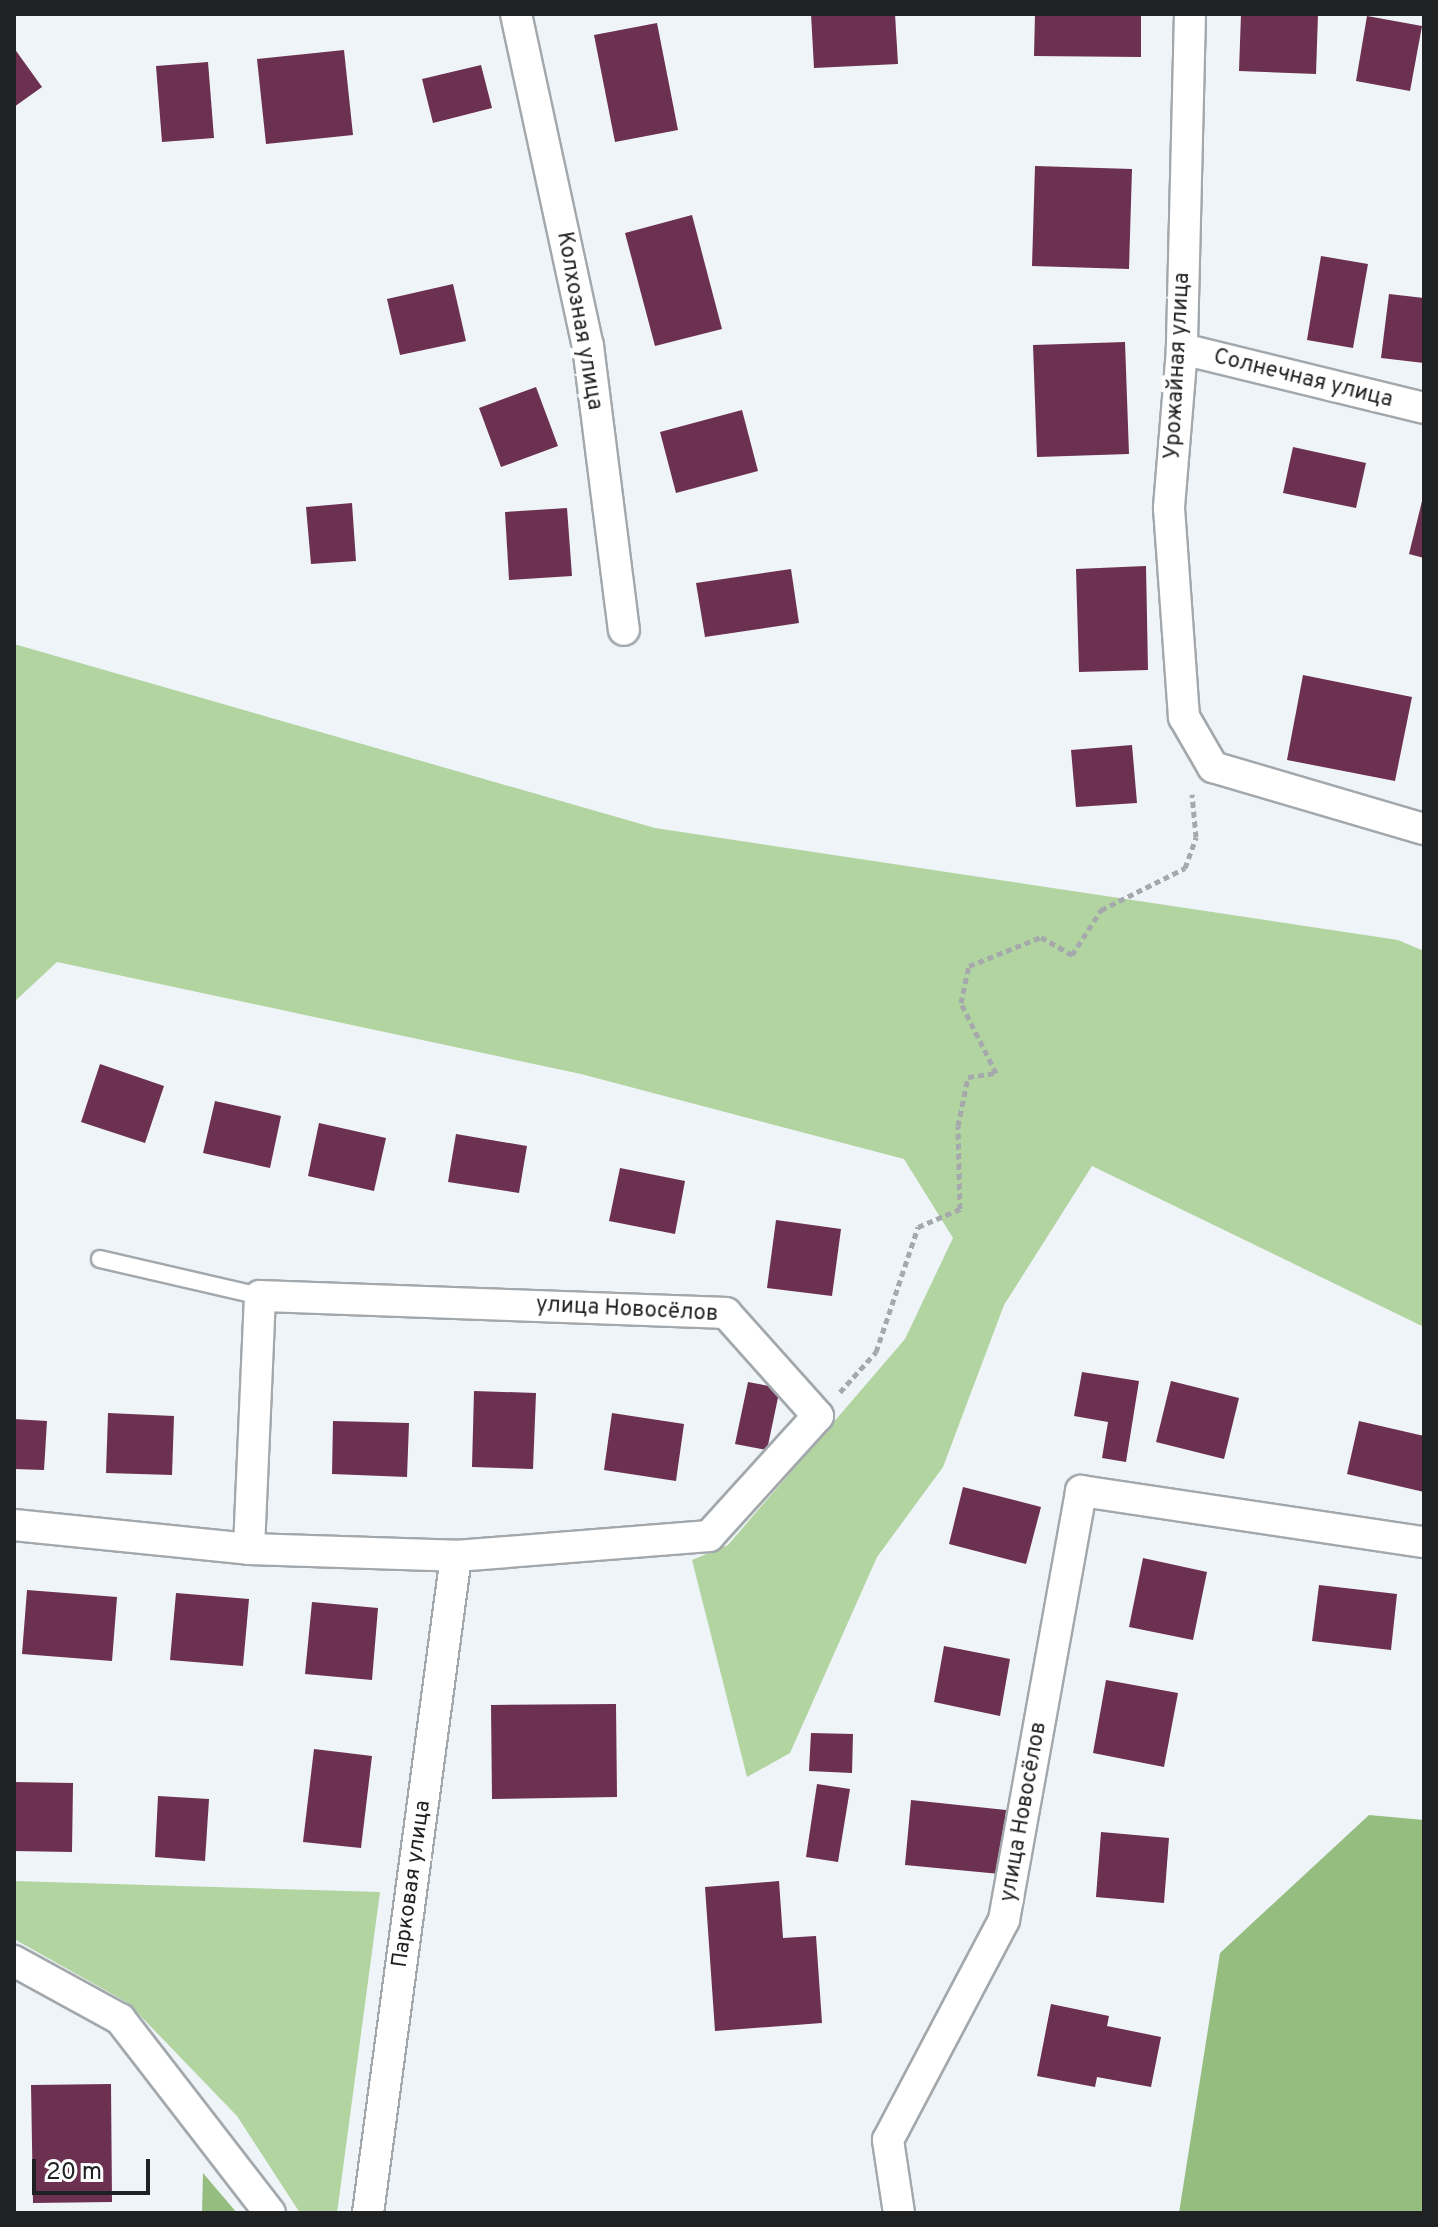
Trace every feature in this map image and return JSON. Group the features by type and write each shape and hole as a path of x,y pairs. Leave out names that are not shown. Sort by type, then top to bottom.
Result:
{"street":[{"name":"Колхозная улица","path":"516,14 588,346 624,630"},
{"name":"Урожайная улица","path":"1190,14 1182,349 1169,508 1184,717 1213,767 1424,829"},
{"name":"Солнечная улица","path":"1182,349 1424,408"},
{"name":"улица Новосёлов","path":"260,1296 726,1313 818,1416"},
{"path":"249,1549 260,1296"},
{"path":"14,1525 249,1549 456,1556 709,1536 818,1416"},
{"name":"улица Новосёлов","path":"899,2213 888,2140 1004,1920 1081,1491 1424,1542"},
{"name":"Парковая улица","path":"368,2213 456,1556"},
{"path":"14,1961 120,2019 270,2213"}],"lane":[{"path":"100,1259 260,1296"}],"path":[{"path":"818,1416 876,1352 918,1227 960,1209 958,1126 968,1077 996,1073 961,1003 969,966 1041,937 1072,955 1101,910 1185,868 1196,837 1190,777"}],"green space":[{"path":"14,644 655,828 1398,940 1424,951 1424,1327 1092,1166 1004,1305 943,1467 877,1557 790,1753 747,1777 692,1560 728,1545 905,1339 953,1238 904,1159 581,1074 57,962 14,1002"},
{"path":"1369,1815 1424,1820 1424,2213 1179,2213 1220,1953"},
{"path":"14,1881 380,1892 337,2213 300,2213 237,2116 128,2003 14,1939"},
{"path":"203,2173 237,2213 202,2213"}],"building":[{"path":"811,14 895,14 898,64 814,68"},
{"path":"1035,14 1141,14 1141,57 1034,56"},
{"path":"1241,14 1318,14 1316,74 1239,71"},
{"path":"1367,16 1422,26 1410,91 1356,81"},
{"path":"657,23 678,130 615,142 594,35"},
{"path":"14,48 42,87 14,107"},
{"path":"344,50 353,135 266,144 257,59"},
{"path":"208,62 214,138 162,142 156,66"},
{"path":"481,65 492,108 433,123 422,79"},
{"path":"1035,166 1132,169 1129,269 1032,266"},
{"path":"692,215 722,329 655,346 625,233"},
{"path":"1321,256 1368,264 1353,348 1307,340"},
{"path":"453,284 466,341 400,355 387,299"},
{"path":"1389,294 1424,298 1424,363 1381,358"},
{"path":"1125,342 1129,454 1037,457 1033,345"},
{"path":"536,387 558,446 501,467 479,408"},
{"path":"742,410 758,471 676,493 660,432"},
{"path":"1293,447 1366,463 1356,508 1283,493"},
{"path":"1424,497 1424,558 1409,554"},
{"path":"352,503 356,561 311,564 306,507"},
{"path":"567,508 572,576 509,580 505,512"},
{"path":"1146,566 1148,670 1079,672 1076,569"},
{"path":"791,569 799,623 705,637 696,583"},
{"path":"1303,675 1412,697 1395,781 1287,760"},
{"path":"1132,745 1137,803 1076,807 1071,750"},
{"path":"100,1064 164,1086 145,1143 81,1122"},
{"path":"215,1101 281,1116 270,1168 203,1153"},
{"path":"319,1123 386,1138 374,1191 308,1176"},
{"path":"456,1134 527,1146 519,1193 448,1182"},
{"path":"620,1168 685,1181 675,1234 609,1221"},
{"path":"776,1220 841,1229 832,1296 767,1288"},
{"path":"1082,1372 1139,1381 1126,1462 1102,1458 1108,1422 1074,1416"},
{"path":"1171,1381 1239,1398 1224,1459 1156,1442"},
{"path":"748,1382 780,1388 767,1450 735,1444"},
{"path":"474,1391 536,1393 533,1469 472,1467"},
{"path":"108,1413 174,1416 172,1475 106,1473"},
{"path":"612,1413 684,1424 676,1481 604,1470"},
{"path":"14,1419 47,1421 44,1470 14,1469"},
{"path":"333,1421 409,1423 407,1477 332,1474"},
{"path":"1359,1421 1424,1436 1424,1492 1347,1474"},
{"path":"963,1487 1041,1507 1026,1564 949,1544"},
{"path":"1143,1558 1207,1572 1193,1640 1129,1627"},
{"path":"1319,1585 1397,1594 1391,1650 1312,1641"},
{"path":"27,1590 117,1597 112,1661 22,1654"},
{"path":"176,1593 249,1599 243,1666 170,1660"},
{"path":"312,1602 378,1608 372,1680 305,1674"},
{"path":"944,1646 1010,1659 1000,1716 934,1702"},
{"path":"1106,1680 1178,1693 1164,1767 1093,1753"},
{"path":"616,1704 617,1797 492,1799 491,1705"},
{"path":"811,1733 853,1734 852,1773 809,1771"},
{"path":"314,1749 372,1756 361,1848 303,1842"},
{"path":"14,1782 73,1783 72,1852 14,1851"},
{"path":"817,1784 850,1789 838,1862 806,1857"},
{"path":"158,1796 209,1799 205,1861 155,1857"},
{"path":"911,1800 1006,1810 1000,1874 905,1865"},
{"path":"1101,1832 1169,1838 1164,1903 1096,1897"},
{"path":"779,1881 783,1938 816,1936 822,2023 715,2031 705,1887"},
{"path":"1051,2004 1109,2016 1107,2026 1161,2037 1151,2087 1097,2077 1095,2087 1037,2076"},
{"path":"111,2084 112,2202 33,2203 31,2085"}]}
